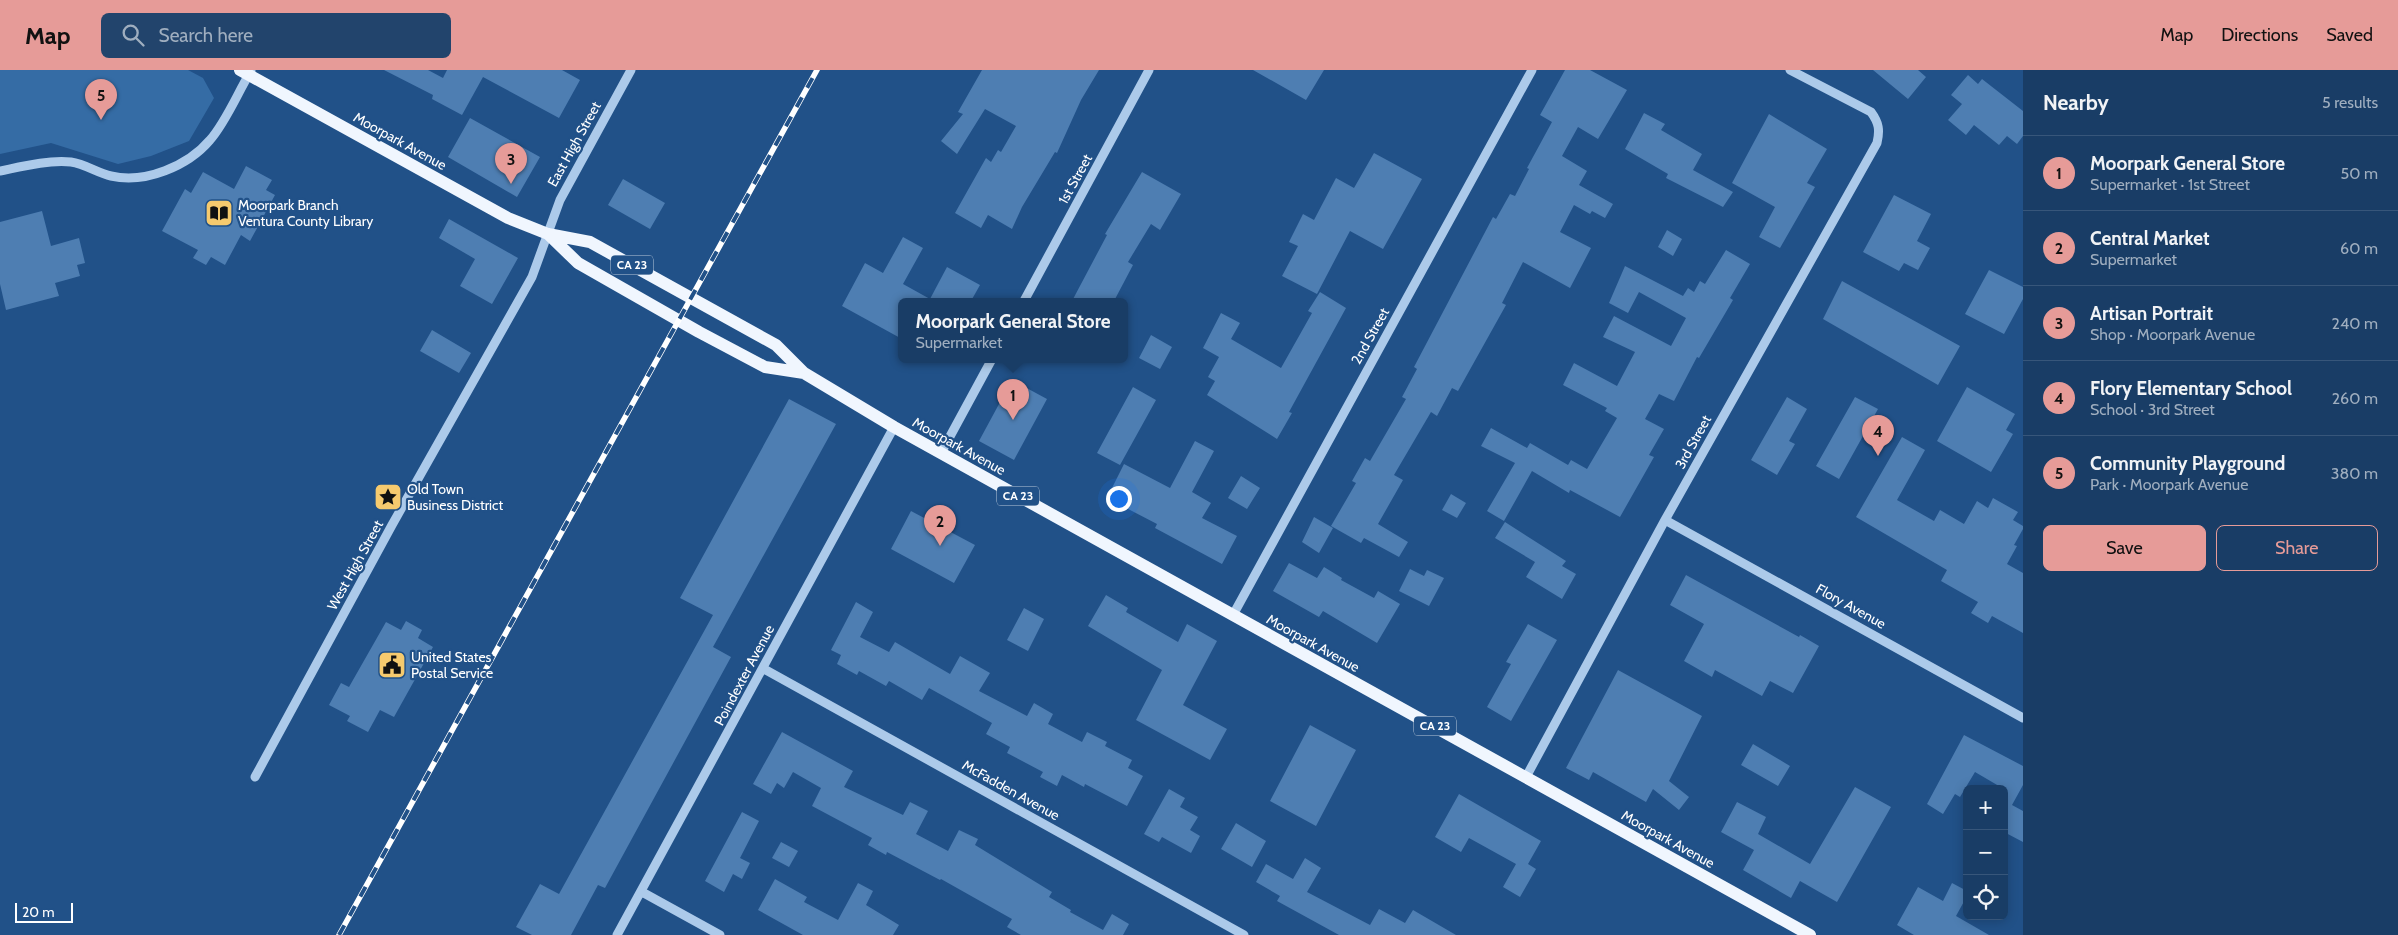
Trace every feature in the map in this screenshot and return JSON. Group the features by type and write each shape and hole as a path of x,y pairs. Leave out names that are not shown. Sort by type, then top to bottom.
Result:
{"main road":[{"name":"Moorpark Avenue","path":"247,72 508,218 548,234 590,242 776,345 804,373 894,427 1810,935"},
{"name":"Moorpark Avenue","path":"548,234 578,263 699,332 765,367 804,373"}],"street":[{"name":"East High Street","path":"548,234 560,200 631,70"},
{"name":"1st Street","path":"1026,298 1150,70"},
{"name":"2nd Street","path":"1233,616 1532,70"},
{"name":"3rd Street","path":"1526,776 1665,520 1802,274 1871,155 1880,131 1877,121 1871,112 1861,105 1790,70"},
{"path":"0,171 41,162 73,162 111,176 131,178 163,172 190,159 211,139 247,72"},
{"name":"West High Street","path":"255,777 392,525 532,276 548,234"},
{"path":"941,453 990,363"},
{"name":"Poindexter Avenue","path":"617,935 764,669 778,638 894,427"},
{"name":"Flory Avenue","path":"1665,520 2023,718"},
{"name":"McFadden Avenue","path":"764,669 1244,935"},
{"path":"642,892 720,935"}],"shaded area":[{"path":"0,70 188,70 203,78 214,98 189,141 151,156 118,164 51,143 0,154"}],"building":[{"path":"384,70 428,70 443,78 447,70 562,70 580,80 559,118 483,77 462,115 432,99 433,95"},
{"path":"982,70 1099,70 1081,100 1057,153 1055,152 1022,207 1012,229 988,215 981,228 955,213 986,158 991,162 998,150 1001,152 1016,126 985,109 957,154 941,141 963,114 958,112"},
{"path":"1253,70 1324,70 1306,100"},
{"path":"1565,70 1590,70 1627,90 1598,139 1578,127 1562,156 1587,171 1579,185 1613,204 1605,218 1592,211 1590,214 1574,205 1560,232 1591,248 1570,288 1523,262 1502,303 1506,305 1458,391 1452,388 1437,416 1431,412 1394,475 1403,480 1378,524 1408,542 1399,557 1364,538 1361,543 1331,526 1356,483 1352,481 1365,458 1370,461 1406,399 1402,397 1417,369 1414,367 1493,217 1496,219 1510,194 1515,196 1529,169 1527,168 1552,122 1540,115"},
{"path":"1873,70 1918,70 1926,77 1908,99"},
{"path":"1968,75 1978,84 1982,79 2023,111 2023,136 2017,144 2007,136 1999,145 1974,125 1966,135 1948,120 1962,104 1951,95"},
{"path":"1644,113 1665,124 1661,130 1702,154 1693,170 1733,192 1723,207 1666,178 1668,174 1625,149"},
{"path":"1769,114 1827,149 1807,183 1815,187 1780,248 1759,237 1775,207 1732,183"},
{"path":"470,118 540,157 517,197 448,157"},
{"path":"1374,153 1422,179 1383,249 1350,231 1317,294 1282,276 1298,246 1289,242 1303,214 1314,220 1336,178 1354,188"},
{"path":"246,166 272,180 266,190 275,195 250,241 241,235 225,265 211,257 206,265 193,258 198,250 162,231 185,189 191,193 203,172 234,189"},
{"path":"1142,172 1181,194 1160,230 1151,224 1128,262 1133,265 1116,298 1074,298 1107,235 1105,234"},
{"path":"623,179 665,203 650,229 608,205"},
{"path":"1894,195 1931,214 1917,241 1930,248 1918,270 1904,263 1899,271 1863,252"},
{"path":"42,211 51,246 79,238 85,263 77,265 80,276 55,283 59,296 6,310 0,284 0,222"},
{"path":"449,219 518,258 492,304 460,286 475,259 439,238"},
{"path":"1667,230 1682,239 1673,256 1658,247"},
{"path":"903,237 923,248 903,284 928,298 898,298 898,337 842,306 865,263 883,273"},
{"path":"1726,250 1750,264 1730,298 1733,300 1699,358 1697,357 1674,401 1659,394 1645,419 1664,429 1649,455 1654,457 1620,517 1570,490 1569,493 1532,471 1504,521 1487,511 1515,463 1481,446 1491,428 1527,448 1530,443 1568,465 1571,460 1587,469 1617,418 1605,411 1607,408 1563,385 1574,363 1617,386 1635,352 1603,337 1614,316 1671,346 1686,318 1639,292 1628,313 1609,303 1625,266 1683,296 1688,288 1694,292 1700,281 1705,284"},
{"path":"947,267 980,285 973,298 931,298"},
{"path":"1989,270 2023,287 2023,299 2004,334 1965,314"},
{"path":"1842,281 1960,346 1938,385 1823,319"},
{"path":"1320,292 1346,308 1289,412 1292,413 1277,439 1207,395 1215,381 1208,377 1219,357 1203,348 1221,313 1240,323 1231,339 1281,368 1312,313 1308,311"},
{"path":"432,330 471,353 459,373 420,351"},
{"path":"1151,335 1172,347 1160,369 1139,358"},
{"path":"1012,380 1047,399 1014,460 979,441"},
{"path":"1133,387 1156,400 1120,465 1097,453"},
{"path":"1967,387 2015,414 2006,430 2013,434 1991,472 1937,441"},
{"path":"1787,397 1807,409 1789,441 1795,444 1777,475 1751,460"},
{"path":"1855,397 1878,409 1839,479 1816,466"},
{"path":"789,399 836,424 713,647 731,657 605,888 598,885 571,935 532,935 516,927 540,884 559,894 713,615 680,598"},
{"path":"1902,437 1925,450 1897,500 1934,521 1940,510 1964,524 1977,501 1988,508 1993,498 2018,512 2013,520 2023,526 2023,529 2014,545 2017,546 2007,564 2023,573 2023,633 1992,616 1988,623 1971,613 1978,602 1941,581 1947,570 1856,517"},
{"path":"1195,441 1214,451 1192,492 1211,503 1202,518 1237,536 1222,564 1155,528 1157,524 1107,498 1124,464 1170,488"},
{"path":"1241,476 1260,488 1247,509 1228,498"},
{"path":"1451,494 1466,503 1457,518 1442,510"},
{"path":"911,511 975,545 954,583 891,549"},
{"path":"1314,517 1333,528 1319,553 1302,542"},
{"path":"1505,522 1566,561 1562,566 1576,574 1562,599 1526,577 1535,562 1495,538"},
{"path":"1289,563 1317,578 1324,567 1342,578 1341,580 1374,598 1378,591 1400,604 1377,643 1323,611 1319,617 1273,591"},
{"path":"1410,569 1424,576 1427,570 1444,578 1429,606 1399,591"},
{"path":"1686,575 1819,646 1793,693 1770,681 1762,696 1715,670 1712,677 1684,661 1704,624 1670,605"},
{"path":"1106,595 1128,608 1126,612 1178,642 1187,624 1217,641 1183,705 1227,729 1210,760 1136,720 1162,670 1088,626"},
{"path":"856,602 873,612 860,637 889,652 895,642 950,674 960,656 990,673 979,691 1027,716 1034,703 1053,714 1048,724 1082,742 1087,732 1107,742 1105,746 1132,760 1128,768 1143,776 1127,806 1085,784 1084,787 1062,775 1057,786 1040,777 1043,772 1007,753 1010,747 986,734 992,723 929,688 922,700 889,681 886,686 859,671 857,675 837,664 841,655 831,650"},
{"path":"1024,608 1044,619 1028,651 1007,640"},
{"name":"United States Postal Service","path":"406,621 422,630 418,638 433,647 394,717 380,710 368,732 347,721 350,716 329,705 341,683 349,687 386,622 401,630"},
{"path":"1528,624 1557,640 1511,721 1487,707 1511,664 1506,662"},
{"path":"1618,670 1702,716 1669,781 1689,797 1679,810 1653,789 1646,802 1593,772 1589,780 1566,768"},
{"path":"1310,725 1356,750 1316,826 1270,801"},
{"path":"782,732 853,771 844,787 903,815 910,802 928,811 916,834 948,851 959,830 978,839 975,845 1052,892 1049,897 1071,910 1070,912 1103,930 1112,914 1129,924 1123,935 1021,935 1007,927 1012,919 941,879 887,852 886,855 868,845 872,838 812,806 821,788 793,772 784,788 777,783 771,794 753,784"},
{"path":"1964,735 2023,766 2023,785 2012,805 2023,811 2023,842 2008,834 2008,785 1997,785 1975,772 1967,785 1963,785 1963,792 1960,797 1955,794 1943,814 1927,804"},
{"path":"1753,744 1790,766 1778,786 1741,765"},
{"path":"1855,787 1891,807 1837,902 1800,881 1791,898 1743,870 1754,850 1721,832 1737,802 1766,817 1758,834 1810,864"},
{"path":"1169,789 1185,798 1180,807 1198,817 1190,830 1200,836 1191,853 1162,837 1159,842 1144,834"},
{"path":"1459,794 1541,841 1528,864 1536,869 1520,897 1503,887 1516,864 1469,838 1461,852 1435,837"},
{"path":"742,812 759,821 740,858 750,863 742,879 733,874 724,892 705,881"},
{"path":"1236,823 1266,841 1252,867 1221,849"},
{"path":"781,842 798,851 789,867 772,858"},
{"path":"1305,858 1321,868 1307,892 1370,925 1379,909 1405,923 1413,910 1456,935 1339,935 1277,901 1280,896 1256,882 1266,864 1293,879"},
{"path":"775,879 807,897 804,902 838,920 858,883 873,891 866,905 899,925 893,935 803,935 758,910"},
{"path":"1952,883 1963,889 1963,903 1956,916 1989,935 1914,935 1897,925 1918,887 1943,901"}],"railway":[{"path":"339,935 817,70"}],"place":[{"name":"Community Playground","path":"101,120"},
{"name":"Artisan Portrait","path":"511,184"},
{"name":"Moorpark Branch Ventura County Library","path":"219,213"},
{"name":"Moorpark General Store","path":"1013,420"},
{"name":"Flory Elementary School","path":"1878,456"},
{"name":"Old Town Business District","path":"388,497"},
{"name":"Central Market","path":"940,546"},
{"name":"United States Postal Service","path":"392,665"}]}
